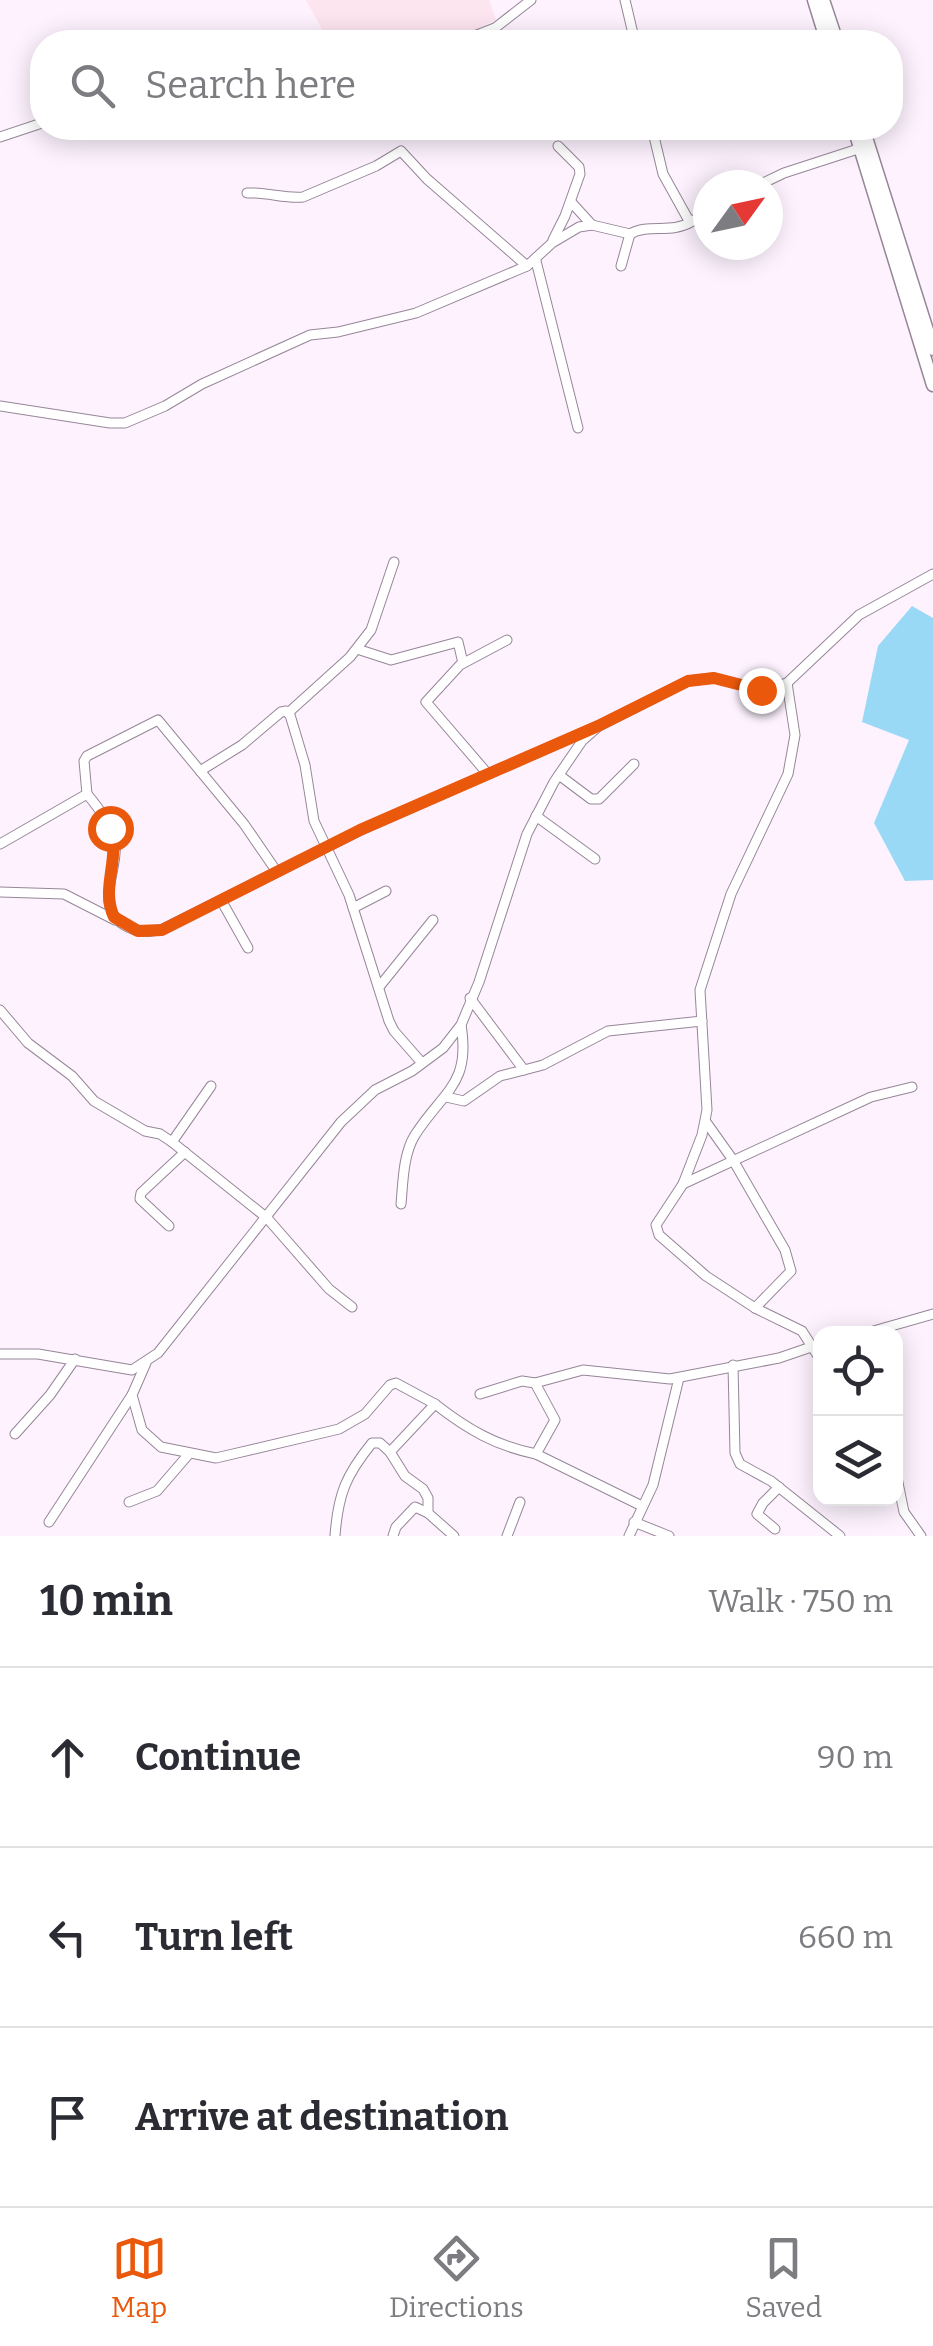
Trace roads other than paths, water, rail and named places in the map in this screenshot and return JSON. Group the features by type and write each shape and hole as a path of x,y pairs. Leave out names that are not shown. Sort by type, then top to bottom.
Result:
{"main road":[{"path":"814,0 830,30"},
{"path":"824,0 826,30"},
{"path":"858,140 932,379"},
{"path":"867,140 933,349"}],"street":[{"path":"490,30 530,0"},
{"path":"626,0 632,30"},
{"path":"0,137 30,126"},
{"path":"655,140 663,174 690,222"},
{"path":"0,406 125,422 310,335 338,332 416,312 532,264 552,242 571,202 579,167 558,146"},
{"path":"783,173 860,148"},
{"path":"248,193 276,192 303,197 401,151 427,179 532,264 578,428"},
{"path":"571,202 592,225"},
{"path":"552,242 579,227 592,225 630,234 640,229 678,230 693,220"},
{"path":"621,266 630,234"},
{"path":"200,770 242,745 280,712 288,713 357,649 371,630 394,562"},
{"path":"0,892 64,894 138,931 162,930 328,846 598,726 688,681 714,678 761,690 786,683 859,614 933,574"},
{"path":"487,773 426,702 463,663 507,640"},
{"path":"357,649 391,660 458,642 463,663"},
{"path":"786,683 795,735 788,774 731,894 700,990 705,1120 702,1135 684,1184 656,1225 659,1235 706,1276 756,1308 802,1330 813,1342"},
{"path":"288,713 305,765 310,808 353,908 394,1031 422,1063"},
{"path":"125,925 114,917 108,894 116,846 110,828 87,794 84,761 153,720 162,723 262,848 276,872"},
{"path":"49,1522 132,1396 146,1364 175,1334 268,1218 340,1122 375,1090 444,1048 461,1025 527,834 559,774 598,726"},
{"path":"559,774 591,799 599,799 634,764"},
{"path":"0,844 87,794"},
{"path":"536,816 595,859"},
{"path":"353,908 386,891"},
{"path":"221,900 248,948"},
{"path":"379,987 433,920"},
{"path":"470,998 524,1070"},
{"path":"0,1010 28,1042 72,1076 94,1102 172,1142 268,1218 329,1289 352,1308"},
{"path":"446,1097 464,1101 500,1076 543,1066 608,1031 702,1021"},
{"path":"401,1204 412,1139 446,1097 463,1067 461,1025"},
{"path":"172,1142 211,1086"},
{"path":"684,1184 880,1093 912,1087"},
{"path":"705,1120 733,1160 786,1250 791,1266 756,1308"},
{"path":"169,1226 144,1204 141,1193 186,1152"},
{"path":"917,1319 933,1304"},
{"path":"891,1326 933,1314"},
{"path":"0,1340 3,1354 38,1354 132,1370 146,1364"},
{"path":"480,1394 522,1381 535,1383 583,1370 679,1378 779,1358 813,1346"},
{"path":"15,1434 75,1359"},
{"path":"734,1365 735,1453 740,1464 779,1488 840,1536"},
{"path":"629,1536 653,1486 679,1378"},
{"path":"132,1396 142,1430 161,1448 216,1458 339,1429 365,1414 396,1383 485,1438 518,1452 536,1454 642,1506"},
{"path":"535,1383 555,1420 536,1454"},
{"path":"390,1452 435,1404"},
{"path":"335,1536 343,1484 372,1443 390,1452 404,1476 423,1489 428,1498 428,1513"},
{"path":"129,1502 157,1491 188,1455"},
{"path":"775,1528 757,1514 762,1503 779,1488"},
{"path":"507,1536 520,1502"},
{"path":"903,1506 922,1536"},
{"path":"393,1536 396,1527 415,1507 454,1536"},
{"path":"634,1522 669,1536"}],"water":[{"path":"912,606 933,618 933,880 905,881 874,823 909,740 862,722 878,646"}]}
